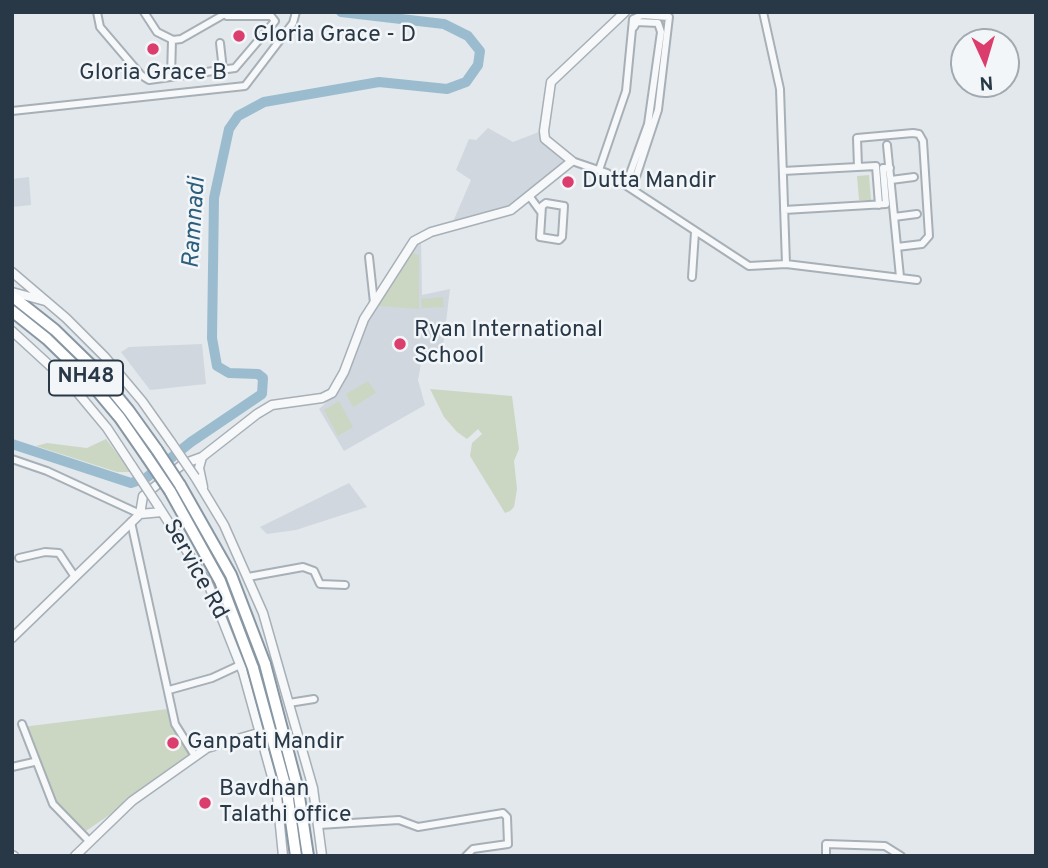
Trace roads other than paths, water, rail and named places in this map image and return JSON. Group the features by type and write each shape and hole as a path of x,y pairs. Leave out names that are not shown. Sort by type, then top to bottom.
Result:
{"highway":[{"name":"NH48","path":"12,294 55,330 93,368 130,411 157,450 220,580 253,668 292,791 296,856"},
{"name":"NH48","path":"12,311 47,339 120,418 147,457 175,488 231,575 265,664 308,856"}],"street":[{"path":"97,12 100,27 141,75 149,80 238,66 275,21 271,16 222,13 181,39 172,40 153,28 144,12"},
{"path":"12,111 244,86 293,23 296,12"},
{"path":"625,12 593,46 551,82 545,139 572,161 601,171 629,187 749,267 786,264 917,280"},
{"path":"763,12 780,89 786,264"},
{"path":"601,171 626,91 633,19 642,15 669,17 660,98 629,187"},
{"path":"601,171 627,95 635,23 659,23 661,32 653,101 629,187"},
{"path":"171,77 172,40"},
{"path":"220,43 223,70"},
{"path":"858,167 858,138 913,132 923,141 929,236 922,244 897,247"},
{"path":"887,145 900,277"},
{"path":"140,514 143,496 183,464 202,457 272,405 322,398 332,393 374,303 414,241 421,236 511,210 572,161"},
{"path":"783,171 876,166 879,205"},
{"path":"784,210 886,204 883,168 890,168"},
{"path":"891,180 914,177"},
{"path":"530,197 541,213 541,239 561,239 564,206 543,204 541,213"},
{"path":"894,216 917,214"},
{"path":"692,277 695,232"},
{"path":"369,257 374,303"},
{"path":"12,272 48,302 124,378 203,487 248,577 272,639 313,788 322,856"},
{"path":"12,294 48,302"},
{"name":"Service Rd","path":"12,331 72,386 107,428 209,586 240,665 262,732 276,795 283,856"},
{"path":"202,457 199,468 205,482 203,487"},
{"path":"12,459 47,471 140,514"},
{"path":"12,638 140,514 159,508"},
{"path":"131,522 175,723 195,756"},
{"path":"19,558 45,552 59,553 75,577"},
{"path":"248,577 303,567 314,571 320,584 345,585"},
{"path":"169,690 212,678 240,665"},
{"path":"289,703 314,699"},
{"path":"75,856 132,801 195,756 224,741 295,722"},
{"path":"22,724 34,762 53,804 89,841"},
{"path":"12,766 34,762"},
{"path":"319,825 400,820 418,827 503,813 506,817 508,844 473,849 466,856"},
{"path":"826,856 826,844 886,846 901,856"}],"waterway":[{"name":"Ramnadi","path":"12,444 131,483 146,478 191,442 262,394 263,378 258,374 229,373 217,366 212,338 214,198 229,129 238,116 264,102 379,82 447,89 466,82 478,65 480,51 468,36 444,24 341,12"}],"place":[{"name":"Gloria Grace - D","path":"239,36"},
{"name":"Gloria Grace B","path":"153,49"},
{"name":"Dutta Mandir","path":"568,182"},
{"name":"Ryan International School","path":"400,344"},
{"name":"Ganpati Mandir","path":"173,743"},
{"name":"Bavdhan Talathi office","path":"205,803"}]}
